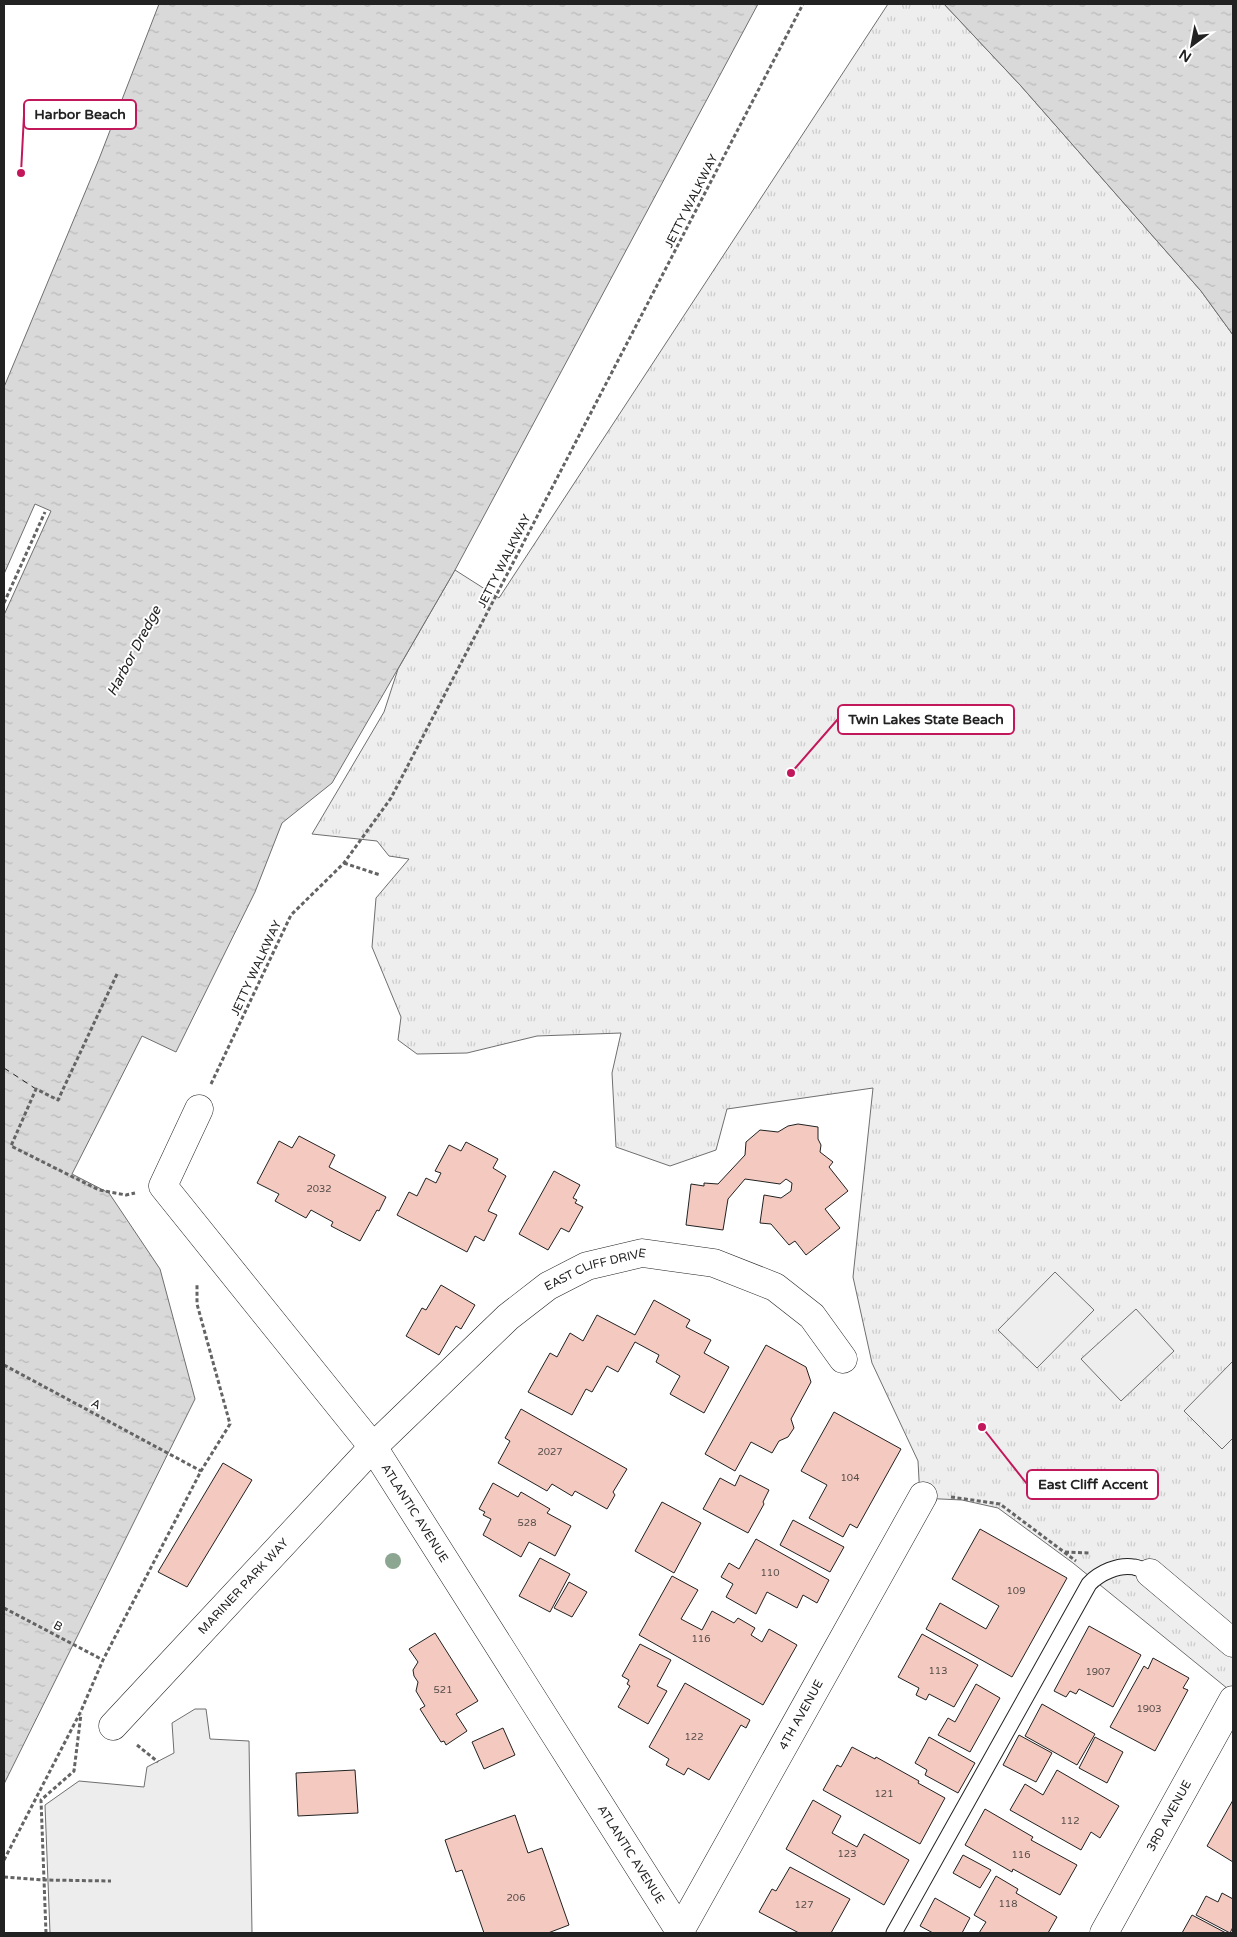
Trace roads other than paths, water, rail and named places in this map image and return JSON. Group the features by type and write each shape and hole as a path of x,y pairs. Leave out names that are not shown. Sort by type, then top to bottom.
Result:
{"street":[{"name":"ATLANTIC AVENUE","path":"199,1109 163,1186 373,1447 680,1933"},
{"name":"EAST CLIFF DRIVE","path":"373,1447 508,1317 548,1286 587,1266 642,1253 714,1263 775,1287 812,1316 844,1358"},
{"name":"MARINER PARK WAY","path":"114,1726 373,1447"},
{"name":"4TH AVENUE","path":"680,1933 923,1496"},
{"path":"1150,1573 1233,1643"},
{"name":"3RD AVENUE","path":"1104,1933 1233,1700"}],"lane":[{"path":"894,1933 1089,1584 1096,1576 1119,1567 1134,1567 1150,1573"}],"water":[{"name":"Harbor Dredge","path":"159,4 758,4 455,570 332,783 282,823 255,892 176,1052 142,1036 72,1174 109,1193 160,1269 195,1399 4,1784 4,387 99,159"},
{"path":"944,4 1233,4 1233,335 1201,291 1021,86"}],"place":[{"name":"Harbor Beach","path":"21,173"},
{"name":"Twin Lakes State Beach","path":"791,773"},
{"name":"East Cliff Accent","path":"982,1427"}]}
